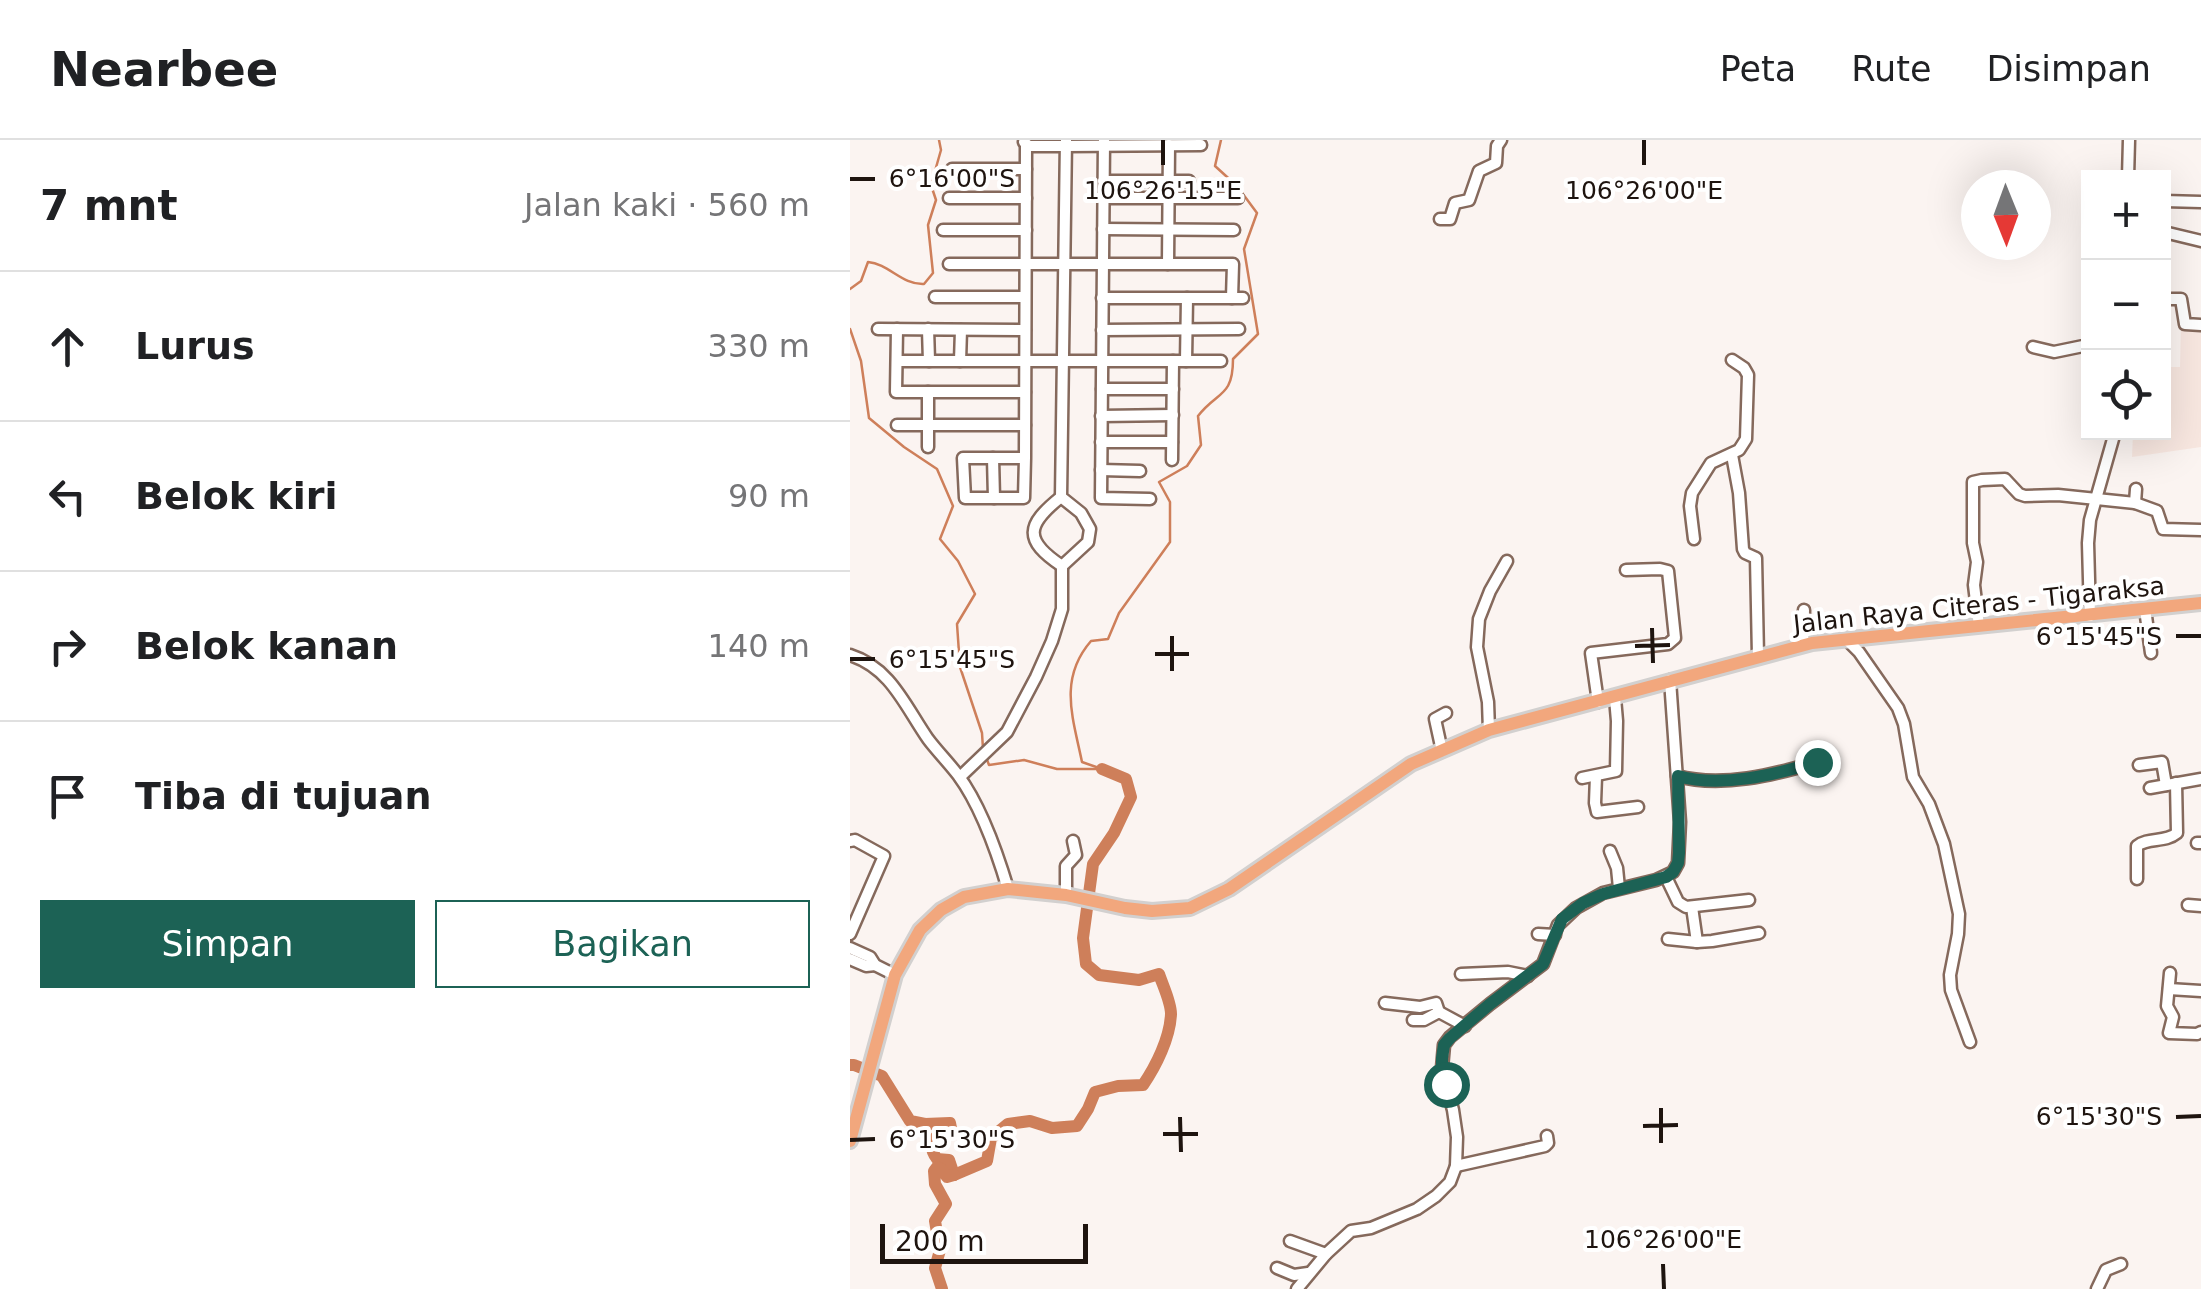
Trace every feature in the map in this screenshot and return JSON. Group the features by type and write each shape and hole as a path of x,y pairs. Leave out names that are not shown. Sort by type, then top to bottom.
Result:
{"main road":[{"name":"Jalan Raya Citeras - Tigaraksa","path":"850,1141 894,975 920,930 941,910 964,897 1008,889 1125,908 1176,910 1203,903 1229,889 1411,764 1488,730 1803,645 2201,603"}],"street":[{"path":"1440,219 1450,219 1455,203 1469,200 1479,172 1496,163 1501,140"},
{"path":"2128,170 2129,140"},
{"path":"1104,142 1101,498 1150,499"},
{"path":"1024,458 964,458 964,498 1024,498 1025,143 1201,145"},
{"path":"1062,566 1038,547 1034,526 1039,516 1061,497 1066,143"},
{"path":"1168,264 1169,145"},
{"path":"952,169 1026,169"},
{"path":"1103,181 1188,181"},
{"path":"949,198 1026,198"},
{"path":"1103,198 1238,198"},
{"path":"2171,201 2201,202"},
{"path":"1103,229 1234,230"},
{"path":"943,230 1026,230"},
{"path":"2171,234 2201,241"},
{"path":"949,264 1233,264 1238,298 1102,298"},
{"path":"935,297 1025,296"},
{"path":"1186,298 1186,361"},
{"path":"2171,299 2182,300 2185,324 2201,325"},
{"path":"878,329 1025,330"},
{"path":"897,329 896,392 1025,392"},
{"path":"1102,330 1239,329"},
{"path":"928,330 929,361"},
{"path":"960,361 961,330"},
{"path":"2033,348 2054,352 2081,346"},
{"path":"1694,539 1692,493 1711,464 1742,448 1746,439 1748,375 1732,360"},
{"path":"897,362 1221,361"},
{"path":"1172,460 1173,362"},
{"path":"1102,389 1173,388"},
{"path":"928,392 928,447"},
{"path":"1101,416 1172,415"},
{"path":"897,425 1024,425"},
{"path":"2090,616 2090,520 2113,440"},
{"path":"1101,442 1172,442"},
{"path":"1732,455 1744,548 1756,558 1757,660"},
{"path":"994,458 994,498"},
{"path":"1101,470 1140,471"},
{"path":"1978,626 1973,482 2005,479 2024,496 2058,495 2135,503 2157,510 2163,529 2201,530"},
{"path":"2135,503 2136,489"},
{"path":"960,778 1007,732 1052,641 1062,609 1062,566 1088,542 1090,530 1081,512 1061,497"},
{"path":"1488,730 1488,702 1477,647 1479,619 1507,561"},
{"path":"1598,702 1591,653 1668,644 1675,638 1668,571 1626,570"},
{"path":"2145,609 2151,653"},
{"path":"1803,645 1804,610"},
{"path":"1846,639 1898,708 1913,777 1929,804 1944,844 1959,914 1951,990 1970,1042"},
{"path":"850,655 870,664 894,685 930,742 960,778 998,855 1008,889"},
{"path":"1297,1289 1351,1231 1371,1228 1417,1208 1450,1182 1458,1150 1442,1058 1450,1038 1543,964 1558,925 1568,914 1592,898 1673,872 1678,863 1680,822 1670,680"},
{"path":"1582,778 1616,771 1614,698"},
{"path":"1442,751 1434,719 1446,713"},
{"path":"1678,776 1695,781 1738,778 1784,772 1817,762"},
{"path":"2136,879 2139,843 2168,839 2177,833 2171,784 2162,762 2138,765"},
{"path":"1596,776 1598,812 1638,807"},
{"path":"2150,788 2201,779"},
{"path":"850,841 884,856 854,912 850,934"},
{"path":"1069,896 1066,866 1075,857 1074,841"},
{"path":"1610,850 1618,870 1619,888"},
{"path":"1666,877 1678,902 1692,907 1749,900"},
{"path":"1692,907 1697,942"},
{"path":"1668,939 1712,942 1759,932"},
{"path":"1538,934 1555,935"},
{"path":"850,948 870,958 874,965"},
{"path":"850,959 894,975"},
{"path":"1462,974 1508,972 1528,976"},
{"path":"2170,973 2170,1033 2201,1032"},
{"path":"2169,989 2201,991"},
{"path":"1413,1020 1424,1020 1448,997"},
{"path":"1384,1003 1437,1008 1464,1026"},
{"path":"1456,1166 1545,1146 1547,1136"},
{"path":"1290,1241 1326,1254"},
{"path":"2097,1289 2106,1270 2121,1264"},
{"path":"1277,1268 1294,1274 1308,1273"}],"shaded area":[{"path":"2181,323 2201,323 2201,447 2132,457 2133,440 2171,440 2171,367 2180,367"}],"waterway":[{"path":"850,289 861,281 868,262 916,283 924,284 933,273 928,225 936,200 931,185 941,150 939,140"},
{"path":"1102,769 1082,762 1072,714 1074,670 1091,641 1108,639 1119,613 1170,542 1170,502 1159,482 1187,466 1201,445 1198,416 1227,388 1233,359 1258,334 1244,249 1257,213 1237,186 1215,166 1221,140"},
{"path":"850,329 861,361 869,418 937,469 953,506 940,539 958,561 975,594 957,624 960,667 982,733 983,749"},
{"path":"986,757 989,765 1024,760 1057,769 1100,769"},
{"path":"954,1175 987,1161 991,1138 1008,1124 1030,1121 1052,1128 1077,1126 1095,1092 1143,1085 1165,1042 1171,1009 1159,974 1139,980 1099,975 1086,964 1083,938 1093,864 1131,797 1126,779 1102,769"},
{"path":"850,1065 882,1076 910,1121 950,1123 951,1128 937,1136 932,1148 937,1159 949,1160 954,1175"},
{"path":"942,1289 935,1268 940,1250 935,1221 946,1204 935,1184 934,1171 937,1167 947,1177 954,1175"}],"route":[{"path":"1446,1084 1442,1068 1444,1045 1543,964 1562,919 1592,898 1673,872 1679,853 1678,776 1695,781 1738,778 1784,772 1817,762"}]}
